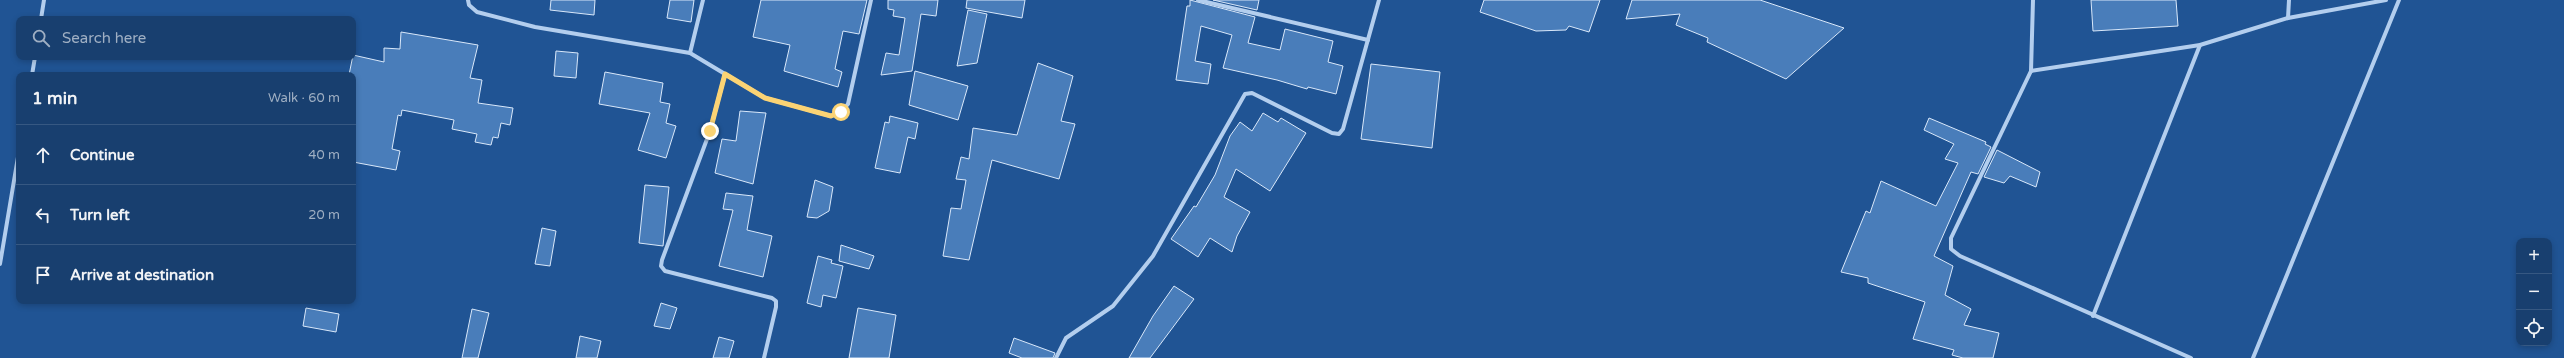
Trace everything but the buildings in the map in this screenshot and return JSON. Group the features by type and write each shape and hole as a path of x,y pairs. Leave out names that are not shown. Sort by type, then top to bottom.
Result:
{"street":[{"path":"41,16 44,0"},
{"path":"468,0 469,5 477,12 527,25 690,53 765,98 831,116 841,112 848,104 871,0"},
{"path":"690,53 703,0"},
{"path":"1198,0 1368,40"},
{"path":"1056,358 1066,338 1086,326 1113,306 1152,256 1245,94 1252,93 1332,133 1339,134 1343,129 1379,0"},
{"path":"2033,0 2031,71 1951,238 1951,249 1960,256 2191,358"},
{"path":"2288,18 2289,0"},
{"path":"2031,71 2200,45 2288,18 2386,0"},
{"path":"2253,358 2399,0"},
{"path":"2093,316 2200,45"},
{"path":"32,72 34,60"},
{"path":"725,74 710,131 661,266 665,270 772,298 776,301 776,307 764,358"},
{"path":"0,264 16,169"}],"route":[{"path":"710,131 725,74 765,98 831,116 841,112"}]}
